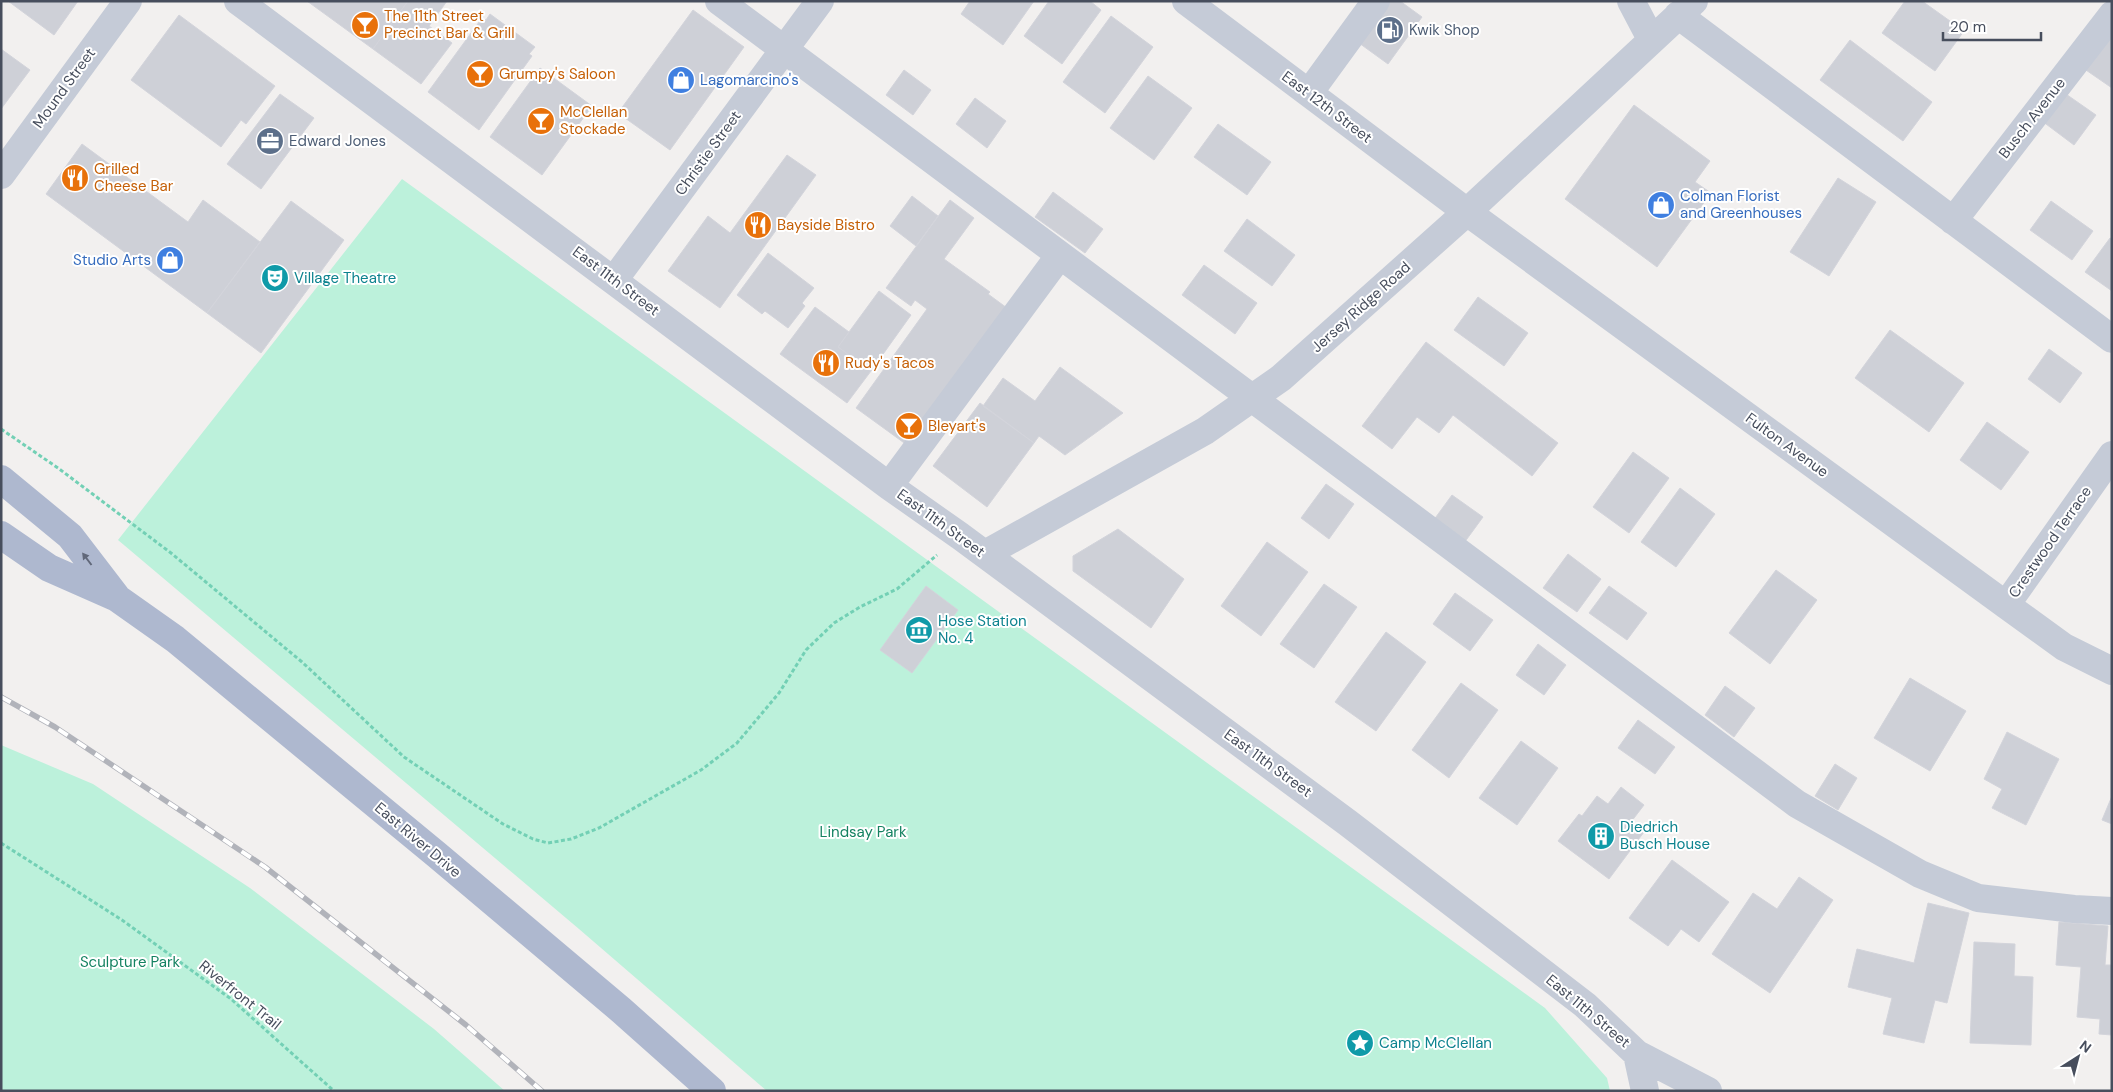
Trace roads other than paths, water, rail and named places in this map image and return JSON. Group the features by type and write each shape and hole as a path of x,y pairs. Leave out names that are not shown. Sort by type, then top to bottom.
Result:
{"main road":[{"name":"East River Drive","path":"1,479 70,536 116,598"},
{"name":"East River Drive","path":"1,535 49,568 116,598 175,639 437,855 621,1010 712,1091"}],"street":[{"name":"Mound Street","path":"1,174 128,1"},
{"name":"East 11th Street","path":"238,1 888,486 960,536 1356,829 1584,1005 1638,1054 1708,1091"},
{"path":"719,1 1797,804 1920,874 1978,898 2074,910 2112,911"},
{"name":"Christie Street","path":"614,280 820,1"},
{"name":"East 12th Street","path":"1186,1 1467,212"},
{"path":"1309,93 1376,1"},
{"path":"1631,1 1651,39"},
{"path":"1686,8 1953,221 2112,338"},
{"name":"Jersey Ridge Road","path":"984,554 1205,431 1281,378 1467,212 1686,8"},
{"name":"Busch Avenue","path":"1953,221 2112,15"},
{"name":"Fulton Avenue","path":"1467,212 2064,647 2112,671"},
{"path":"888,486 1060,255"},
{"name":"Crestwood Terrace","path":"2006,605 2112,455"},
{"path":"1638,1054 1645,1091"}],"railway":[{"path":"1,697 55,727 265,867 466,1025 542,1091"}],"place":[{"name":"The 11th Street Precinct Bar & Grill","path":"365,25"},
{"name":"Kwik Shop","path":"1390,30"},
{"name":"Grumpy's Saloon","path":"480,74"},
{"name":"Lagomarcino's","path":"681,80"},
{"name":"McClellan Stockade","path":"541,121"},
{"name":"Edward Jones","path":"270,141"},
{"name":"Grilled Cheese Bar","path":"75,178"},
{"name":"Colman Florist and Greenhouses","path":"1661,205"},
{"name":"Bayside Bistro","path":"758,225"},
{"name":"Studio Arts","path":"170,260"},
{"name":"Village Theatre","path":"275,278"},
{"name":"Rudy's Tacos","path":"826,363"},
{"name":"Bleyart's","path":"909,426"},
{"name":"Hose Station No. 4","path":"919,630"},
{"name":"Diedrich Busch House","path":"1601,836"},
{"name":"Camp McClellan","path":"1360,1043"}],"park label":[{"name":"Lindsay Park","path":"863,832"},
{"name":"Sculpture Park","path":"130,962"}]}
